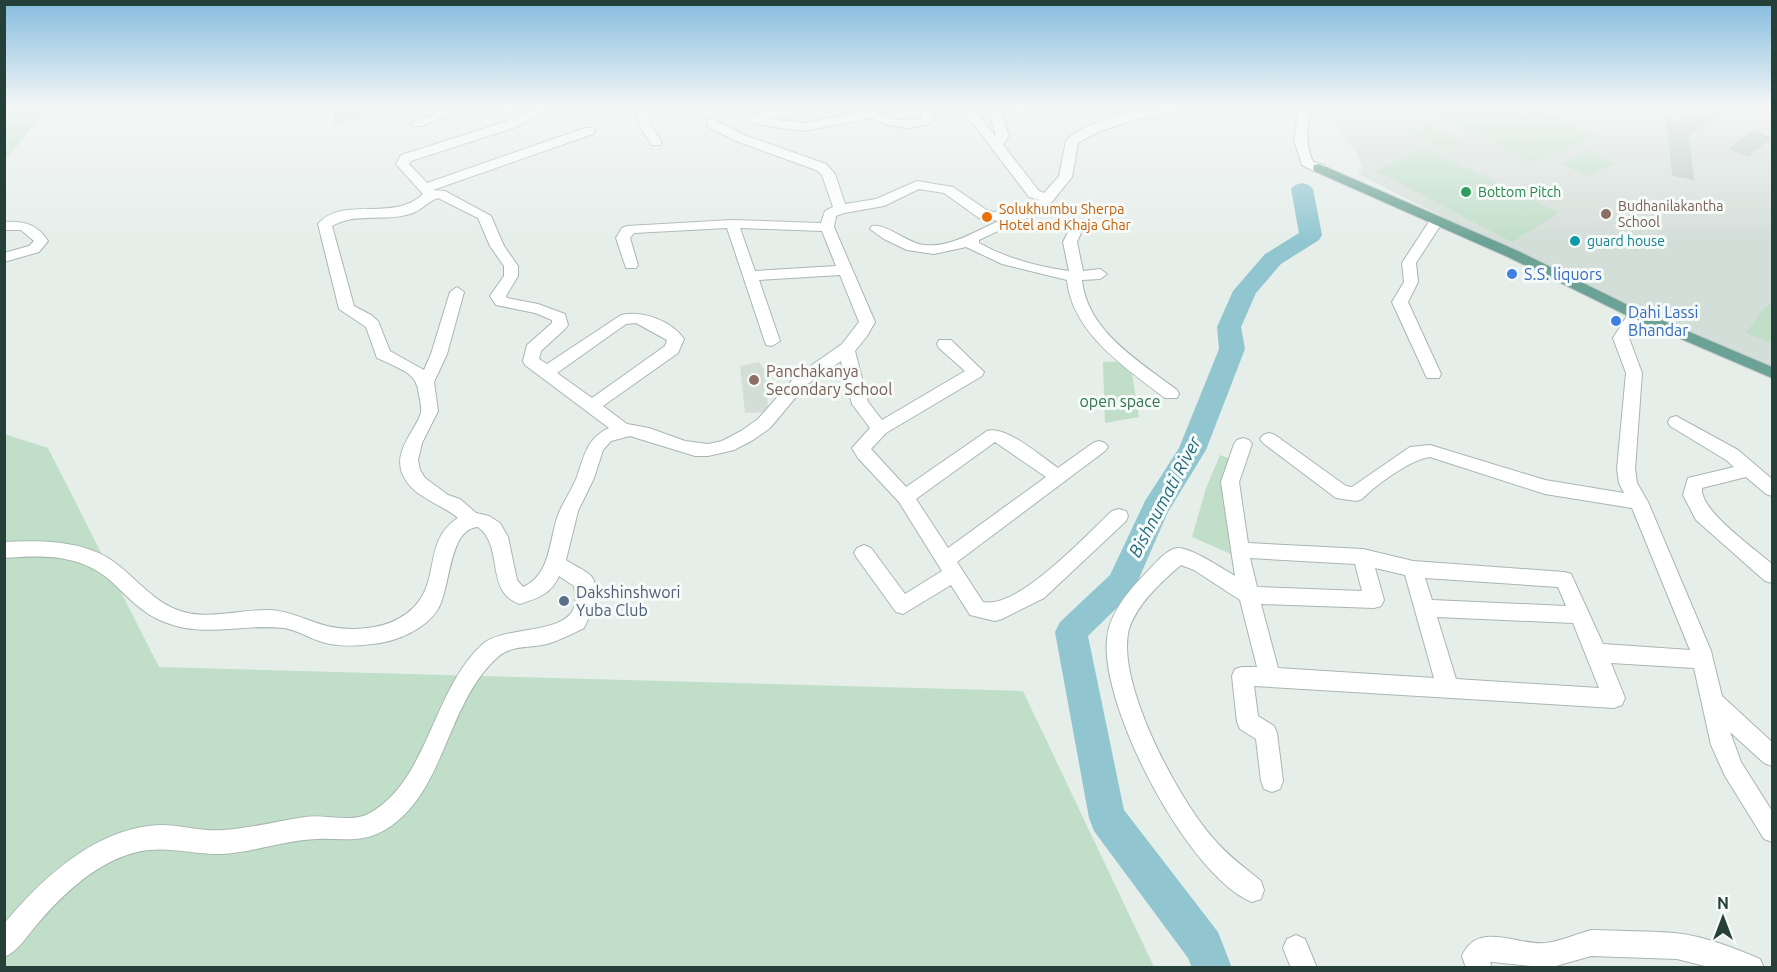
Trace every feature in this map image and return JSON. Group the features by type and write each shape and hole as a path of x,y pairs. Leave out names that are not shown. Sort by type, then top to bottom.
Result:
{"main road":[{"path":"1319,168 1514,254 1635,314 1773,373"}],"street":[{"path":"427,151 406,158 402,164 428,191 440,194 484,216 497,246 511,266 511,276 498,296 501,302 512,306 538,309 560,317 561,325 533,349 531,361 593,405 622,429"},
{"path":"426,382 413,369 383,354 373,325 366,318 347,309 325,224 335,216 403,210 418,206 428,191 534,151"},
{"path":"778,151 822,167 828,174 840,209"},
{"path":"1000,151 1034,194 1047,200"},
{"path":"877,229 897,242 941,251 972,239 1037,211 1065,177 1070,151"},
{"path":"1303,151 1308,165 1319,168"},
{"path":"458,292 439,354 426,382 430,411 413,443 409,460 411,472 419,483 442,501 454,504 472,520 484,522 492,529 502,545 506,576 512,591 520,596 533,592 546,582 569,512 592,456 603,438 622,429 639,430 693,450 728,446 759,427 803,379 847,351 862,335 867,322 827,227 830,214 840,209 879,203 917,186 929,186 948,189 984,214 1008,218 1027,215"},
{"path":"1433,374 1400,302 1412,282 1409,263 1437,220"},
{"path":"631,265 623,238 627,231 632,229 732,224 827,227"},
{"path":"732,224 772,341"},
{"path":"4,226 27,226 35,230 41,242 34,249 4,258"},
{"path":"1074,233 1070,242 1076,276 1073,288 1088,318 1104,340 1171,394"},
{"path":"972,239 972,245 982,252 1039,269 1076,276 1100,274"},
{"path":"750,276 844,270"},
{"path":"1635,314 1621,338 1634,373 1626,469 1628,483 1639,502 1704,660 1722,745 1733,769 1773,831"},
{"path":"547,372 621,320 630,317 644,319 676,339 672,349 593,405"},
{"path":"945,344 976,372 880,429 861,448 905,496 977,609 995,613 1036,592 1119,516"},
{"path":"847,351 860,404 880,429"},
{"path":"1676,422 1732,455 1773,489"},
{"path":"905,496 993,435 1000,437 1059,477"},
{"path":"1269,440 1342,493 1349,495 1356,494 1364,486 1416,452 1430,451 1545,487 1639,502"},
{"path":"1243,444 1230,482 1239,550 1270,677"},
{"path":"864,553 903,606 1059,477 1099,447"},
{"path":"1749,470 1695,483 1692,495 1703,515 1773,575"},
{"path":"4,550 27,548 87,556 101,563 160,611 189,622 218,624 268,619 287,620 329,635 374,636 396,630 412,621 431,603 448,541 458,526 472,520"},
{"path":"1239,550 1363,557 1413,569 1564,580 1597,653 1614,698 1242,676 1248,722 1266,733 1272,781"},
{"path":"1252,890 1200,841 1148,754 1129,707 1119,665 1117,638 1131,603 1162,569 1178,556 1201,566 1249,595 1374,600 1363,557"},
{"path":"4,945 64,880 86,863 124,843 159,837 219,842 252,840 309,828 349,829 374,824 396,808 421,770 456,696 479,660 494,647 510,640 547,635 577,622 585,605 584,582 554,562"},
{"path":"1413,569 1448,688"},
{"path":"1424,608 1580,615"},
{"path":"1597,653 1704,660"},
{"path":"1714,703 1773,756"},
{"path":"1479,968 1475,956 1480,951 1492,949 1545,956 1591,943 1677,946 1722,957 1751,968"}],"shaded area":[{"name":"Budhanilakantha School","path":"1772,151 1772,368 1695,336 1537,264 1358,174 1363,167 1356,152"},
{"name":"Panchakanya Secondary School","path":"759,362 766,372 768,412 745,413 740,366"}],"green space":[{"path":"5,151 12,151 5,160"},
{"name":"Bottom Pitch","path":"1414,151 1432,151 1559,213 1512,242 1376,171"},
{"path":"1509,151 1560,151 1530,163"},
{"path":"1589,151 1595,151 1616,163 1586,176 1561,163"},
{"path":"1772,304 1772,343 1746,333 1764,308"},
{"name":"open space","path":"1130,361 1139,417 1105,423 1103,362"},
{"path":"4,434 48,448 159,667 1023,691 1154,967 5,967"},
{"path":"1220,455 1234,460 1228,528 1231,554 1192,537 1206,488"}],"building":[{"path":"1670,151 1690,151 1693,179 1673,175"},
{"path":"1735,151 1754,151 1748,156"}],"waterway":[{"name":"Bishnumati River","path":"1212,968 1204,946 1107,818 1071,632 1122,583 1155,509 1192,450 1232,349 1229,327 1245,291 1273,259 1311,235 1302,189"}],"place":[{"name":"Bottom Pitch","path":"1466,192"},
{"name":"Budhanilakantha School","path":"1606,214"},
{"name":"Solukhumbu Sherpa Hotel and Khaja Ghar","path":"987,217"},
{"name":"guard house","path":"1575,241"},
{"name":"S.S. liquors","path":"1512,274"},
{"name":"Dahi Lassi Bhandar","path":"1616,321"},
{"name":"Panchakanya Secondary School","path":"754,380"},
{"name":"Dakshinshwori Yuba Club","path":"564,601"}]}
